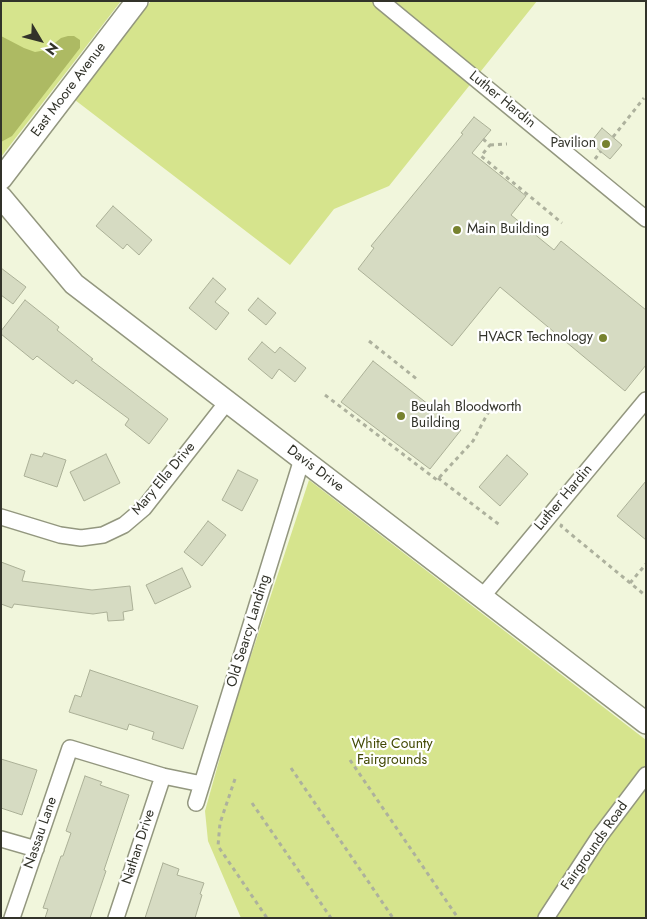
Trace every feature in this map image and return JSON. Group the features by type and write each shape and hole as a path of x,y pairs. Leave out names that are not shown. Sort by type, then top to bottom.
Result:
{"street":[{"name":"East Moore Avenue","path":"1,179 137,1"},
{"name":"Luther Hardin","path":"381,1 646,219"},
{"name":"Davis Drive","path":"1,197 74,284 646,723"},
{"name":"Luther Hardin","path":"482,597 646,400"},
{"name":"Mary Ella Drive","path":"1,518 60,535 81,538 103,535 124,525 144,508 227,402"},
{"name":"Old Searcy Landing","path":"196,803 302,459"},
{"name":"Nassau Lane","path":"12,918 70,748 163,776"},
{"name":"Fairgrounds Road","path":"546,918 599,837 646,775"},
{"path":"163,776 202,784"},
{"name":"Nathan Drive","path":"116,918 163,776"},
{"path":"1,839 36,849"}],"path":[{"path":"613,137 644,98"},
{"path":"483,139 490,145 507,144"},
{"path":"490,145 481,156 562,223"},
{"path":"368,341 418,380"},
{"path":"325,395 501,526"},
{"path":"438,478 473,441 490,409"},
{"path":"567,518 561,526 646,596"},
{"path":"630,583 646,564"},
{"path":"350,760 458,918"},
{"path":"291,768 393,918"},
{"path":"235,779 220,823 218,846 267,918"},
{"path":"252,803 331,918"}],"green space":[{"path":"1,1 121,1 1,157"},
{"path":"151,1 537,1 389,186 334,209 290,265 75,100"},
{"path":"1,36 35,52 46,50 61,38 74,36 80,40 80,48 12,136 1,142"},
{"name":"White County Fairgrounds","path":"309,480 646,740 646,918 241,918 208,841 205,811 234,707"}],"building":[{"name":"Main Building","path":"474,117 491,130 472,153 526,196 511,215 554,250 561,241 646,310 646,365 625,391 500,287 452,346 358,269 374,248 371,246 463,134 461,133"},
{"name":"Pavilion","path":"602,128 622,145 610,159 590,143"},
{"path":"113,206 152,240 139,255 127,244 123,249 96,226"},
{"path":"1,268 26,287 13,304 1,295"},
{"path":"213,278 226,289 215,302 229,313 216,330 189,308"},
{"path":"258,298 276,313 266,325 248,310"},
{"path":"25,300 59,327 57,330 93,359 91,360 168,419 149,444 125,425 129,419 76,380 73,384 37,356 33,360 1,334 1,331"},
{"path":"262,342 275,353 280,347 306,368 295,382 279,369 272,379 248,359"},
{"name":"Beulah Bloodworth Building","path":"373,361 461,430 430,469 341,402"},
{"path":"44,453 66,460 57,487 24,476 31,454 42,457"},
{"path":"106,454 120,483 84,501 70,472"},
{"path":"507,455 528,474 500,506 479,487"},
{"path":"238,470 258,480 242,511 222,500"},
{"path":"646,481 646,540 617,516"},
{"path":"208,521 226,535 202,566 184,552"},
{"path":"1,562 25,571 22,581 92,590 130,586 133,610 123,612 124,620 108,621 107,612 93,614 14,604 12,608 1,604"},
{"path":"182,568 191,587 155,604 146,585"},
{"path":"90,670 198,706 183,749 152,739 154,732 129,724 127,730 69,712 75,695 81,697"},
{"path":"1,759 37,770 22,815 1,808"},
{"path":"85,776 102,782 100,785 129,795 90,918 45,918 48,909 43,908 71,833 66,831"},
{"path":"163,863 179,869 177,875 204,883 195,918 145,918"}],"place":[{"name":"Pavilion","path":"606,144"},
{"name":"Main Building","path":"457,230"},
{"name":"HVACR Technology","path":"603,338"},
{"name":"Beulah Bloodworth Building","path":"401,416"}]}
